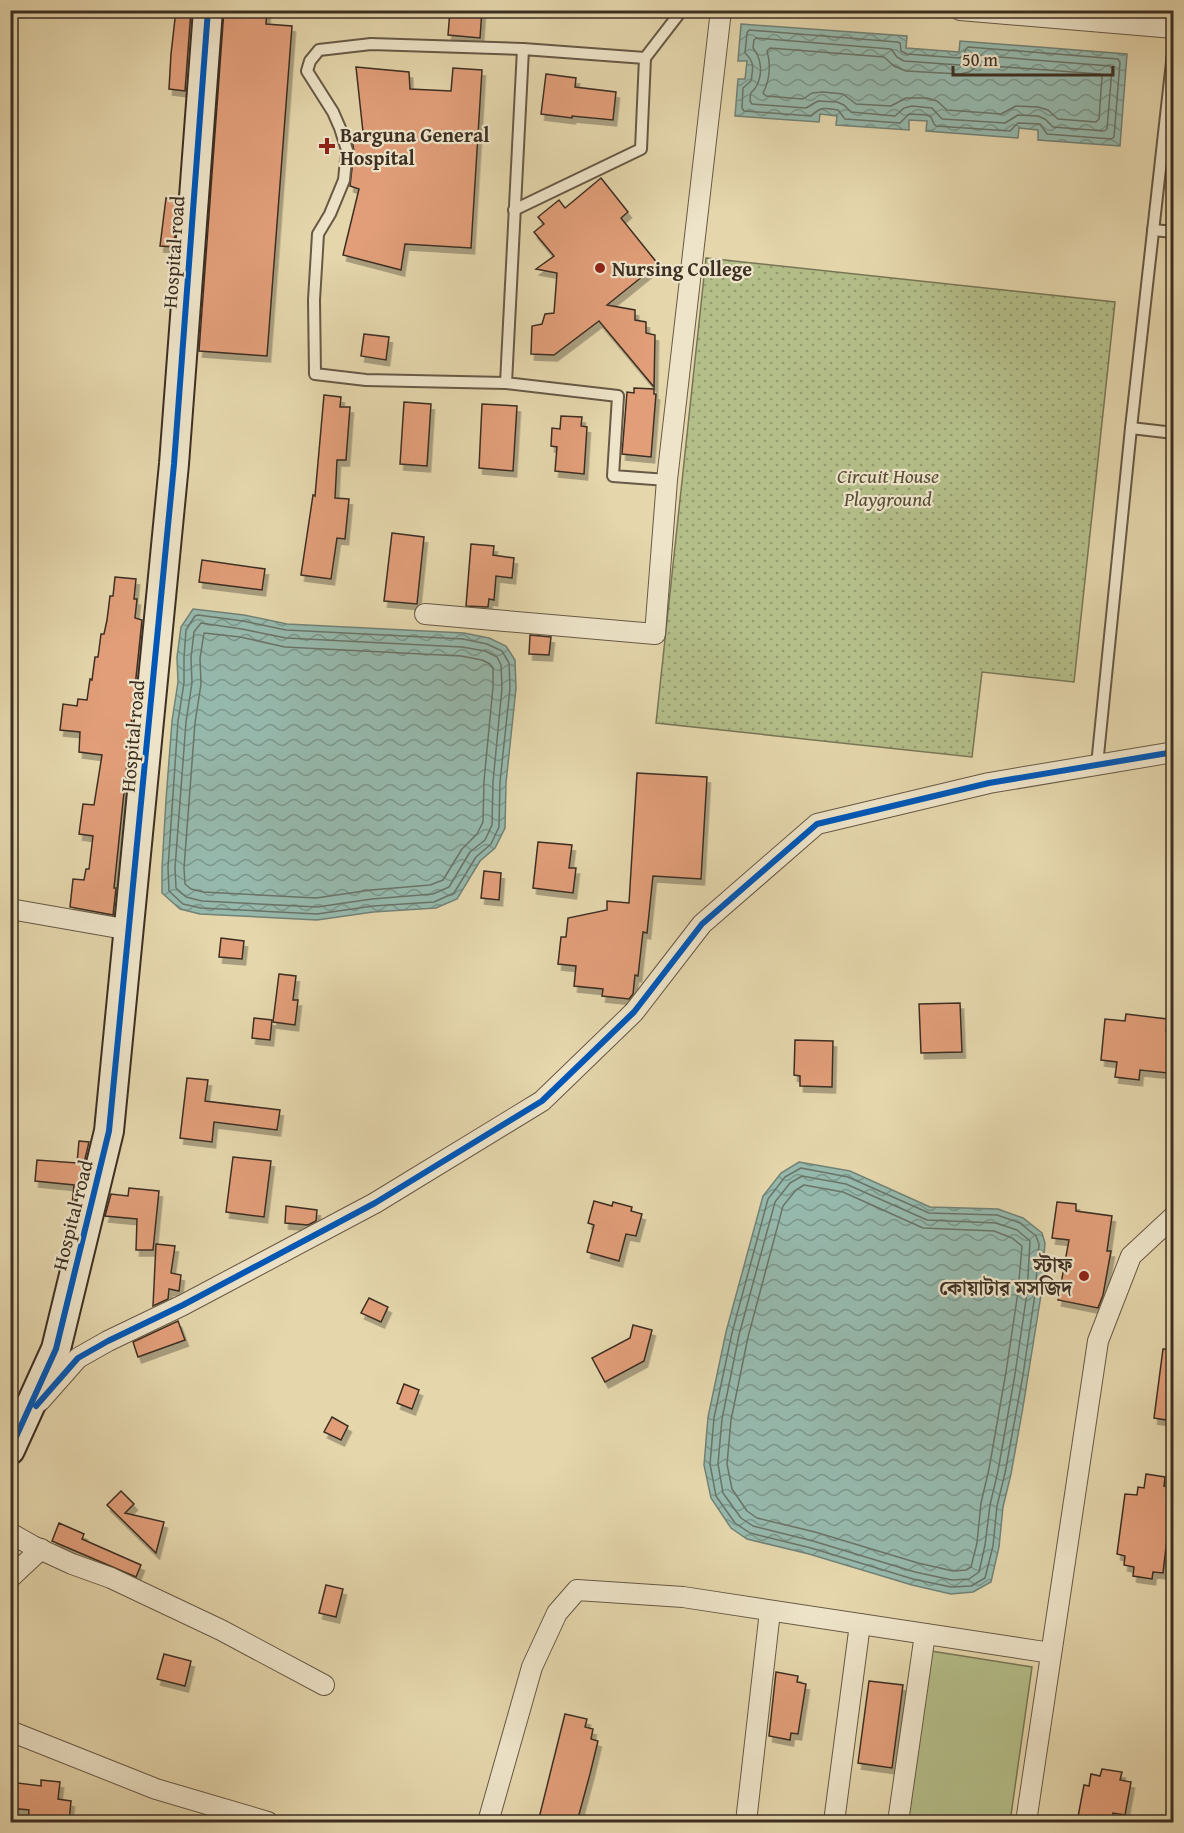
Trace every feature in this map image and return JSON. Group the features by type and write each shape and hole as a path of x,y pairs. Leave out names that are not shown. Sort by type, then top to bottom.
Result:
{"street":[{"name":"Hospital road","path":"10,1450 56,1349 109,1131 174,464 208,10"},
{"path":"425,614 655,634 667,480 721,10"},
{"path":"960,10 1173,28"},
{"path":"24,1419 78,1358 375,1203 542,1101 634,1012 702,924 817,824 989,783 1173,752"},
{"path":"10,909 130,930"},
{"path":"1026,1822 1098,1341 1131,1256 1173,1216"},
{"path":"10,1533 37,1548 111,1578 221,1630 324,1685"},
{"path":"10,1578 37,1548"},
{"path":"489,1822 532,1666 557,1612 577,1590 683,1597 1051,1653"},
{"path":"746,1822 770,1611"},
{"path":"834,1822 860,1624"},
{"path":"898,1822 925,1634"},
{"path":"10,1731 156,1789 268,1822"}],"lane":[{"path":"514,210 641,149 645,58 682,10"},
{"path":"645,58 522,49 371,44 319,50 310,61 308,71 333,112 347,150 344,180 330,214 318,234 314,300 315,374 366,380 506,382 618,396 613,476 667,480"},
{"path":"1097,765 1131,428 1172,76 1173,44"},
{"path":"506,382 522,49"},
{"path":"1153,230 1173,232"},
{"path":"1131,428 1173,433"}],"green space":[{"name":"Circuit House Playground","path":"706,258 1115,302 1074,682 982,672 972,757 656,723"},
{"path":"931,1651 1032,1667 1010,1822 905,1822"}],"water":[{"path":"741,24 907,36 906,48 959,52 960,41 1127,54 1120,146 1038,140 1038,130 1019,128 1018,138 926,131 927,121 909,120 909,130 836,125 837,116 820,114 819,122 735,116 738,79 745,79 747,61 738,61"},
{"path":"193,609 244,615 287,624 464,633 489,638 506,646 515,660 516,688 506,783 505,828 495,848 480,861 457,899 436,908 373,912 317,920 200,914 180,909 162,893 166,800 172,721 178,682 177,657 181,627"},
{"path":"799,1162 850,1171 930,1207 998,1209 1023,1218 1042,1233 1045,1243 1041,1295 1011,1474 1003,1507 999,1547 991,1582 973,1592 951,1594 912,1585 809,1554 747,1539 731,1528 711,1498 704,1465 708,1417 726,1332 763,1196 781,1173"}],"building":[{"path":"176,10 191,10 185,91 169,89"},
{"name":"Barguna General Hospital","path":"224,10 267,10 266,24 292,26 267,356 199,351"},
{"path":"450,10 482,10 480,38 448,35"},
{"path":"356,67 409,72 410,89 451,91 453,68 482,70 471,248 405,244 401,270 343,255 359,189 350,186 354,151 351,133 363,132"},
{"path":"546,74 576,78 575,87 616,92 613,120 541,114"},
{"name":"Nursing College","path":"601,178 628,212 621,218 658,264 607,305 635,310 635,320 646,322 646,333 655,335 654,387 599,321 554,355 531,354 532,326 542,324 545,314 554,313 557,273 536,269 554,256 534,232 544,224 538,217 559,200 565,208"},
{"path":"166,198 177,199 174,247 160,246"},
{"path":"364,334 389,337 386,360 361,356"},
{"path":"634,388 654,389 654,394 656,394 651,457 622,454 627,392 634,393"},
{"path":"324,395 341,397 340,407 350,407 346,460 337,460 335,498 349,499 345,539 337,538 331,579 301,575 313,495 315,496"},
{"path":"404,402 431,404 427,466 400,464"},
{"path":"482,404 517,406 513,471 479,468"},
{"path":"561,416 582,417 581,426 587,427 584,474 555,471 557,447 551,446 552,428 560,429"},
{"path":"392,533 424,537 417,604 384,601"},
{"path":"471,544 494,546 493,555 514,558 512,578 496,576 494,600 489,599 488,607 466,606"},
{"path":"202,560 265,569 262,590 199,582"},
{"path":"115,577 136,579 135,618 142,620 113,915 70,907 73,879 84,880 86,869 89,869 93,836 79,834 83,804 94,805 102,755 79,752 80,732 60,730 63,704 77,706 78,699 87,700 95,657 98,657 101,634 104,634 110,596 113,596"},
{"path":"530,635 551,637 549,655 529,654"},
{"path":"637,773 707,777 701,879 653,876 647,933 643,932 638,976 635,975 633,994 629,999 602,996 603,989 574,986 576,966 558,964 561,937 566,937 568,918 607,910 607,901 629,903"},
{"path":"538,842 572,845 569,868 576,868 573,893 533,888"},
{"path":"484,871 501,873 499,900 481,898"},
{"path":"221,938 244,941 242,959 219,957"},
{"path":"279,974 296,976 293,1000 298,1000 295,1025 273,1022"},
{"path":"960,1003 962,1052 921,1053 919,1004"},
{"path":"1126,1014 1167,1019 1166,1031 1173,1032 1168,1073 1140,1070 1139,1080 1115,1077 1117,1062 1101,1060 1105,1019 1125,1021"},
{"path":"254,1018 272,1020 270,1040 252,1038"},
{"path":"795,1040 833,1041 832,1087 800,1086 800,1076 794,1075"},
{"path":"187,1078 208,1080 205,1101 280,1110 277,1130 214,1122 212,1142 180,1138"},
{"path":"79,1141 89,1142 74,1205 72,1205 74,1185 35,1181 37,1160 77,1163"},
{"path":"233,1157 271,1161 264,1217 226,1212"},
{"path":"129,1188 159,1191 153,1250 136,1250 137,1219 105,1216 111,1194 128,1196"},
{"path":"594,1201 612,1206 613,1202 632,1207 631,1211 642,1214 636,1236 626,1234 619,1261 587,1252 594,1225 588,1223"},
{"path":"1057,1202 1076,1204 1076,1211 1112,1216 1107,1251 1111,1251 1103,1295 1098,1308 1058,1300 1069,1240 1052,1238"},
{"path":"286,1206 317,1210 316,1221 308,1225 285,1223"},
{"path":"156,1244 175,1246 171,1273 181,1275 179,1291 169,1289 168,1299 153,1306"},
{"path":"369,1298 388,1307 381,1322 361,1313"},
{"path":"178,1321 185,1340 138,1357 133,1342"},
{"path":"633,1325 652,1330 644,1361 605,1382 592,1358 630,1338"},
{"path":"1163,1349 1173,1349 1173,1421 1154,1418"},
{"path":"404,1384 419,1390 412,1409 397,1403"},
{"path":"332,1417 348,1426 341,1440 324,1432"},
{"path":"1146,1474 1165,1477 1164,1486 1173,1487 1163,1573 1153,1572 1152,1579 1133,1576 1134,1567 1124,1565 1125,1556 1117,1554 1125,1494 1137,1495 1138,1487 1144,1488"},
{"path":"121,1491 134,1504 125,1513 164,1522 156,1553 107,1505"},
{"path":"59,1523 84,1534 82,1539 141,1565 136,1577 52,1541"},
{"path":"326,1585 343,1589 336,1617 319,1613"},
{"path":"164,1654 191,1661 185,1686 157,1679"},
{"path":"776,1672 798,1676 797,1682 806,1684 798,1734 791,1733 790,1740 769,1736"},
{"path":"869,1681 903,1685 892,1768 858,1763"},
{"path":"565,1714 587,1719 585,1727 593,1729 591,1739 598,1741 590,1774 577,1822 538,1822"},
{"path":"1102,1769 1122,1772 1120,1780 1131,1782 1125,1815 1113,1813 1112,1822 1077,1822 1084,1785 1089,1786 1091,1774 1100,1776"},
{"path":"41,1780 60,1782 58,1799 71,1801 69,1822 28,1822 29,1810 10,1808 10,1782 41,1786"}],"cycle path":[{"path":"10,1450 56,1349 109,1131 174,464 208,10"},
{"path":"36,1406 78,1358 375,1203 542,1101 634,1012 702,924 817,824 989,783 1174,752"}],"place":[{"name":"Barguna General Hospital","path":"327,146"},
{"name":"Nursing College","path":"600,268"},
{"name":"স্টাফ কোয়াটার মসজিদ","path":"1084,1276"}]}
